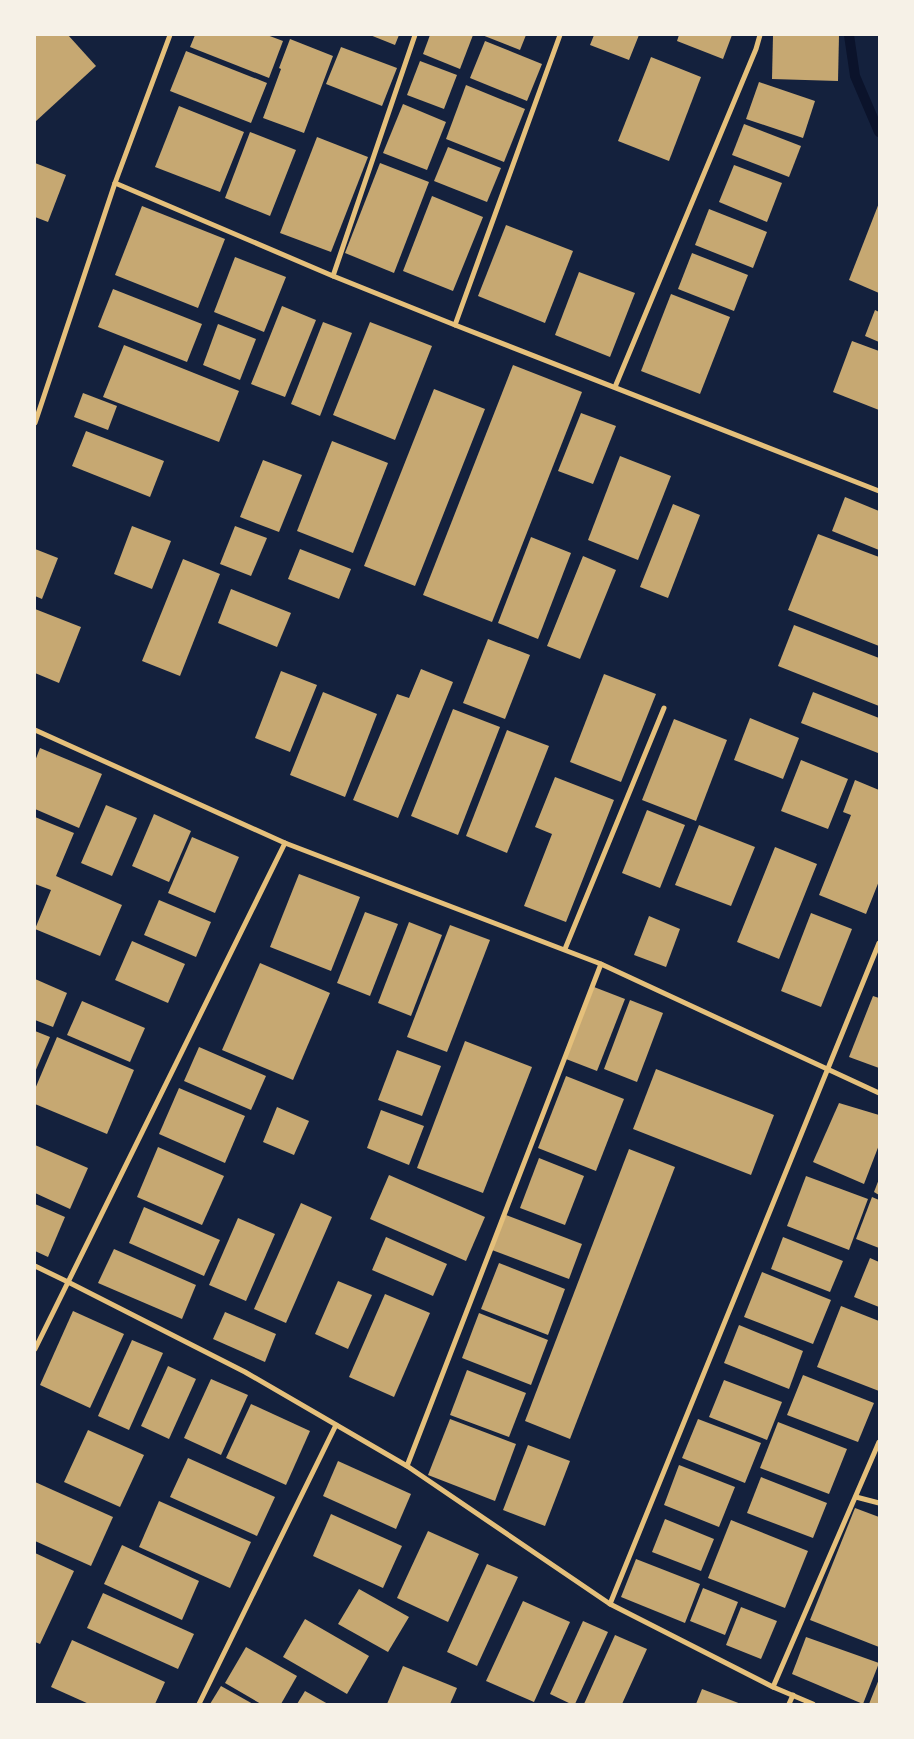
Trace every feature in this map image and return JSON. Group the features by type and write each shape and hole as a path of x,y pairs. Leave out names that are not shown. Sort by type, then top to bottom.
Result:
{"street":[{"path":"35,423 115,183 170,35"},
{"path":"333,276 414,35"},
{"path":"456,325 560,35"},
{"path":"615,387 756,49 760,35"},
{"path":"115,183 333,276 879,491"},
{"path":"565,949 664,708"},
{"path":"35,730 285,843 601,964 879,1093"},
{"path":"35,1349 285,843"},
{"path":"610,1604 879,943"},
{"path":"407,1466 601,964"},
{"path":"35,1266 245,1372 336,1424 407,1466 610,1604 773,1687 813,1704"},
{"path":"199,1704 336,1424"},
{"path":"773,1687 879,1442"},
{"path":"856,1497 879,1503"},
{"path":"789,1704 793,1695"}],"building":[{"path":"35,35 68,35 96,66 35,122"},
{"path":"195,35 267,35 283,41 269,78 190,47"},
{"path":"370,35 399,35 395,45"},
{"path":"430,35 473,35 460,69 423,54"},
{"path":"482,35 526,35 520,50"},
{"path":"594,35 639,35 629,60 590,45"},
{"path":"679,35 732,35 723,59 677,41"},
{"path":"773,35 839,35 838,81 772,79"},
{"path":"290,39 333,56 304,133 263,118"},
{"path":"485,41 542,64 527,101 470,78"},
{"path":"341,47 397,68 382,106 326,84"},
{"path":"186,51 267,83 251,123 170,91"},
{"path":"651,57 701,77 669,161 618,141"},
{"path":"420,61 457,75 444,109 407,95"},
{"path":"759,82 815,101 803,138 746,119"},
{"path":"466,85 525,109 504,162 446,139"},
{"path":"403,104 446,122 427,170 383,153"},
{"path":"179,106 244,132 220,192 155,167"},
{"path":"744,124 801,146 789,177 732,155"},
{"path":"250,132 296,150 270,216 225,198"},
{"path":"317,137 368,157 331,252 280,233"},
{"path":"448,147 501,168 487,202 434,181"},
{"path":"35,163 66,175 48,222 35,217"},
{"path":"380,163 429,182 394,273 345,253"},
{"path":"734,165 782,183 767,222 719,202"},
{"path":"432,196 483,217 453,291 403,271"},
{"path":"879,203 879,293 849,280"},
{"path":"142,206 225,239 198,308 115,275"},
{"path":"709,209 767,232 753,268 695,245"},
{"path":"506,225 573,251 545,323 478,296"},
{"path":"692,253 748,275 734,311 678,289"},
{"path":"235,257 286,277 264,332 214,312"},
{"path":"579,272 635,293 610,357 555,335"},
{"path":"113,289 202,324 187,362 98,327"},
{"path":"671,294 730,317 700,394 641,371"},
{"path":"282,306 316,320 285,397 251,384"},
{"path":"875,310 879,312 879,342 865,336"},
{"path":"323,322 352,333 320,416 291,404"},
{"path":"370,322 432,346 395,440 333,415"},
{"path":"218,324 256,339 240,380 203,365"},
{"path":"852,341 879,351 879,410 833,392"},
{"path":"124,345 239,391 219,442 103,397"},
{"path":"513,365 582,392 492,622 423,595"},
{"path":"434,389 485,409 415,586 364,566"},
{"path":"83,393 117,406 108,430 74,417"},
{"path":"581,413 616,426 593,484 558,471"},
{"path":"86,431 164,461 150,497 72,466"},
{"path":"332,441 388,463 353,553 297,531"},
{"path":"620,456 671,476 638,560 588,540"},
{"path":"263,460 302,475 279,532 240,517"},
{"path":"845,497 879,511 879,550 832,531"},
{"path":"673,504 700,515 668,598 640,587"},
{"path":"132,526 171,541 152,589 114,574"},
{"path":"235,526 267,538 251,576 220,564"},
{"path":"818,534 879,557 879,646 788,610"},
{"path":"531,537 571,553 538,639 498,623"},
{"path":"35,549 58,558 42,599 35,596"},
{"path":"300,549 351,569 339,599 288,579"},
{"path":"583,556 616,570 580,659 547,646"},
{"path":"183,559 220,574 180,676 142,661"},
{"path":"231,589 291,613 277,647 218,623"},
{"path":"35,609 81,627 59,683 35,673"},
{"path":"794,625 879,658 879,706 778,666"},
{"path":"488,639 530,655 505,719 463,703"},
{"path":"421,669 453,682 398,818 353,800 397,694 409,698"},
{"path":"281,671 317,685 290,752 255,738"},
{"path":"604,674 656,694 621,782 570,762"},
{"path":"323,692 377,714 345,797 290,775"},
{"path":"813,692 879,718 878,753 801,723"},
{"path":"453,709 500,727 458,835 411,816"},
{"path":"750,718 799,738 783,779 734,760"},
{"path":"674,719 727,740 696,821 642,800"},
{"path":"507,730 549,746 507,853 466,836"},
{"path":"40,748 102,774 79,828 35,809 35,761"},
{"path":"801,760 848,779 828,829 781,811"},
{"path":"555,777 614,800 566,922 524,906 552,834 535,827"},
{"path":"855,780 879,790 879,881 866,914 819,895 851,815 843,812"},
{"path":"106,805 137,818 112,876 81,863"},
{"path":"647,810 685,825 660,888 622,873"},
{"path":"154,814 191,831 169,882 132,866"},
{"path":"35,817 74,833 56,876 122,905 100,956 35,929 51,890 35,884"},
{"path":"699,825 755,847 731,906 675,885"},
{"path":"192,837 239,857 215,913 168,893"},
{"path":"775,847 817,864 779,959 737,942"},
{"path":"299,874 360,897 331,971 270,947"},
{"path":"159,900 211,922 196,957 144,935"},
{"path":"365,912 398,924 370,996 337,983"},
{"path":"811,913 852,929 821,1007 781,991"},
{"path":"649,916 680,929 666,967 634,955"},
{"path":"409,922 442,935 411,1016 378,1003"},
{"path":"450,925 490,940 447,1052 407,1037"},
{"path":"132,941 185,964 168,1003 115,980"},
{"path":"260,963 330,993 293,1080 222,1050"},
{"path":"35,979 67,993 53,1027 35,1020"},
{"path":"594,987 625,999 597,1071 566,1059"},
{"path":"873,996 879,998 879,1068 849,1057"},
{"path":"630,1000 663,1013 637,1082 604,1069"},
{"path":"82,1001 145,1028 130,1062 67,1035"},
{"path":"35,1031 50,1037 35,1072"},
{"path":"57,1037 134,1070 107,1134 35,1104 35,1089"},
{"path":"465,1041 532,1067 483,1193 417,1168"},
{"path":"199,1047 266,1076 251,1110 184,1081"},
{"path":"397,1050 441,1066 422,1116 378,1100"},
{"path":"656,1069 774,1115 751,1175 633,1129"},
{"path":"566,1076 624,1099 596,1171 538,1148"},
{"path":"179,1088 245,1116 225,1163 159,1134"},
{"path":"839,1103 879,1115 879,1145 864,1184 813,1162"},
{"path":"277,1107 309,1121 294,1155 263,1142"},
{"path":"381,1110 424,1126 409,1165 367,1148"},
{"path":"35,1145 88,1168 70,1209 35,1193"},
{"path":"158,1147 224,1176 202,1225 137,1197"},
{"path":"629,1149 675,1167 570,1439 525,1421"},
{"path":"539,1158 584,1176 565,1225 520,1208"},
{"path":"389,1175 485,1217 466,1261 370,1219"},
{"path":"806,1176 868,1199 849,1250 787,1226"},
{"path":"879,1179 879,1195 874,1192"},
{"path":"872,1197 879,1200 879,1248 856,1239"},
{"path":"301,1203 332,1217 286,1323 254,1309"},
{"path":"35,1204 65,1217 48,1257 35,1251"},
{"path":"144,1207 220,1240 204,1276 129,1243"},
{"path":"506,1215 582,1244 569,1279 492,1250"},
{"path":"238,1218 275,1234 246,1301 209,1285"},
{"path":"386,1237 447,1264 433,1296 372,1270"},
{"path":"783,1237 843,1261 830,1292 771,1269"},
{"path":"114,1249 196,1285 182,1319 98,1283"},
{"path":"870,1258 879,1262 879,1307 854,1297"},
{"path":"499,1263 565,1289 548,1335 481,1309"},
{"path":"762,1272 831,1300 813,1344 744,1317"},
{"path":"338,1281 372,1295 348,1349 315,1334"},
{"path":"385,1294 430,1313 394,1397 349,1377"},
{"path":"841,1306 879,1321 879,1391 817,1367"},
{"path":"73,1311 124,1334 90,1408 40,1385"},
{"path":"225,1312 276,1334 265,1362 213,1339"},
{"path":"479,1313 548,1340 531,1385 462,1358"},
{"path":"739,1325 803,1351 789,1389 724,1363"},
{"path":"132,1340 163,1353 129,1430 98,1416"},
{"path":"168,1366 196,1379 169,1439 141,1426"},
{"path":"467,1370 526,1393 509,1437 450,1415"},
{"path":"803,1375 874,1403 858,1442 787,1415"},
{"path":"211,1379 248,1395 221,1455 184,1438"},
{"path":"724,1380 782,1402 767,1440 709,1417"},
{"path":"251,1404 310,1431 286,1485 226,1458"},
{"path":"450,1419 516,1444 495,1501 428,1475"},
{"path":"698,1419 761,1443 745,1483 682,1458"},
{"path":"778,1422 847,1449 829,1494 760,1468"},
{"path":"88,1430 144,1455 120,1507 64,1482"},
{"path":"528,1445 570,1461 545,1526 503,1510"},
{"path":"188,1458 275,1497 257,1536 170,1497"},
{"path":"338,1461 411,1494 396,1529 323,1496"},
{"path":"679,1465 735,1487 719,1527 664,1505"},
{"path":"761,1477 827,1503 813,1538 747,1513"},
{"path":"35,1482 113,1517 91,1566 35,1541"},
{"path":"159,1501 251,1542 230,1588 139,1547"},
{"path":"855,1508 879,1517 879,1647 810,1620"},
{"path":"331,1514 402,1546 383,1588 313,1556"},
{"path":"665,1519 714,1539 701,1571 652,1552"},
{"path":"731,1520 808,1551 785,1608 708,1578"},
{"path":"428,1531 479,1554 448,1622 397,1598"},
{"path":"122,1545 199,1581 182,1620 104,1584"},
{"path":"35,1553 74,1571 40,1644 35,1642"},
{"path":"636,1559 700,1584 685,1623 621,1597"},
{"path":"487,1564 518,1577 477,1666 447,1652"},
{"path":"703,1588 738,1602 725,1635 690,1621"},
{"path":"359,1589 409,1617 388,1652 338,1624"},
{"path":"103,1593 194,1634 178,1669 87,1628"},
{"path":"523,1601 570,1622 534,1702 486,1681"},
{"path":"741,1607 777,1621 761,1659 726,1645"},
{"path":"305,1619 369,1656 347,1694 283,1657"},
{"path":"583,1621 608,1632 575,1704 571,1704 550,1694"},
{"path":"615,1635 647,1649 622,1704 584,1704"},
{"path":"806,1637 879,1663 863,1704 792,1674"},
{"path":"72,1640 165,1682 155,1704 89,1704 51,1687"},
{"path":"246,1647 297,1676 281,1704 261,1704 225,1683"},
{"path":"403,1666 457,1688 450,1704 387,1704"},
{"path":"879,1679 879,1704 869,1704"},
{"path":"221,1686 253,1704 210,1704"},
{"path":"702,1689 741,1704 696,1704"},
{"path":"305,1691 328,1704 297,1704"}],"waterway":[{"path":"849,35 855,76 879,132"}]}
